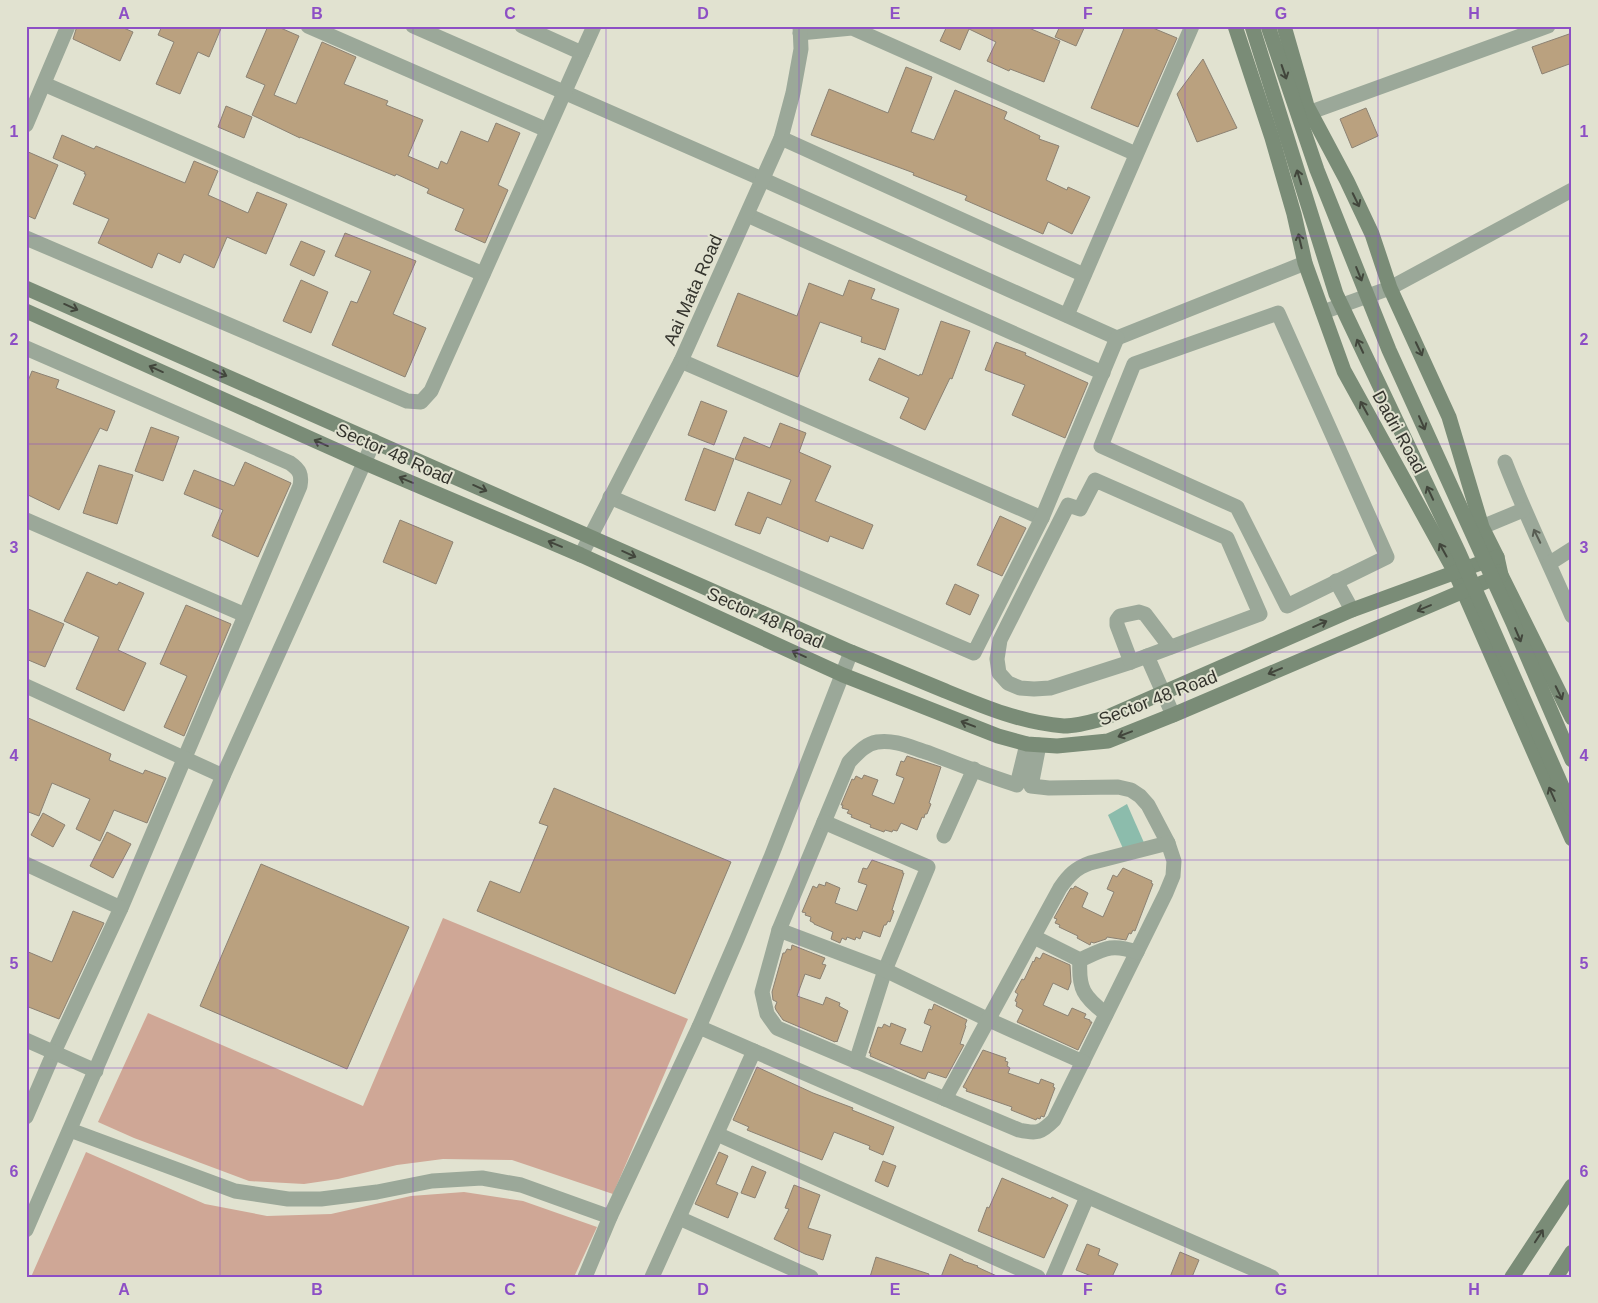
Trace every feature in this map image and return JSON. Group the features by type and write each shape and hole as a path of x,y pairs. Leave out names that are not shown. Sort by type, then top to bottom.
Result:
{"street":[{"path":"26,125 68,26"},
{"path":"308,26 547,130"},
{"path":"413,26 1118,338"},
{"path":"522,26 582,53"},
{"path":"26,238 407,401 421,402 432,391 594,26"},
{"path":"1066,315 1192,26"},
{"name":"Dadri Road","path":"1235,26 1280,165 1305,263 1344,371 1455,572 1572,839"},
{"path":"1252,26 1336,294 1459,553 1572,809"},
{"path":"1268,26 1317,170 1389,350 1513,623 1572,760"},
{"path":"1284,26 1307,106 1347,181 1372,234 1390,288 1449,418 1482,527 1497,558 1502,575 1572,718"},
{"path":"1311,112 1548,26"},
{"path":"800,30 852,27 1136,154"},
{"name":"Aai Mata Road","path":"580,555 681,362 781,138 793,93 801,49 800,30"},
{"path":"44,84 483,274"},
{"path":"781,138 1084,275"},
{"path":"1323,312 1390,288 1572,190"},
{"path":"747,214 1103,373"},
{"path":"610,497 974,653 1042,518 1118,338 1305,263"},
{"name":"Sector 48 Road","path":"26,288 851,652 974,702 1037,722 1065,726 1085,724 1105,718 1352,610 1497,558"},
{"name":"Sector 48 Road","path":"26,311 365,463 580,555 843,675 998,736 1033,745 1057,746 1108,740 1502,575"},
{"path":"1278,313 1387,557 1336,582 1287,606 1237,507 1101,446 1134,364 1278,313"},
{"path":"26,348 290,463 298,468 301,476 300,486 185,759 121,908 26,1117"},
{"path":"681,362 1042,518"},
{"path":"26,1230 223,776 374,441"},
{"path":"1505,462 1524,510 1550,563 1572,616"},
{"path":"1095,480 1227,538 1260,614 1170,647 1131,662 1050,688 1034,690 1020,688 1008,683 1000,673 997,659 1000,640 1068,505 1080,509 1095,480"},
{"path":"1482,527 1524,510"},
{"path":"26,520 246,615"},
{"path":"1550,563 1572,549"},
{"path":"1336,582 1352,610"},
{"path":"1131,662 1117,625 1117,620 1120,616 1139,612 1145,614 1170,647"},
{"path":"585,1277 610,1217 699,1027 768,866 851,652"},
{"path":"1147,656 1173,714"},
{"path":"26,686 223,776"},
{"path":"876,742 897,742 1017,785 1033,745 1031,786 1049,788 1118,787 1131,790 1148,805 1168,842 1174,861 1173,876 1166,893 1054,1120 1043,1131 1031,1133 945,1100 777,1028 767,1014 762,992 779,930 849,762 862,749 876,742"},
{"path":"944,836 974,769"},
{"path":"824,822 928,867 885,970 856,1062"},
{"path":"945,1100 1060,888 1069,875 1080,866 1168,842"},
{"path":"26,864 121,908"},
{"path":"779,930 885,970 1082,1062"},
{"path":"1034,937 1080,960"},
{"path":"1080,960 1104,948 1122,947 1137,952"},
{"path":"1080,960 1078,978 1088,1000 1106,1014"},
{"path":"699,1027 1272,1277"},
{"path":"26,1040 96,1071"},
{"path":"652,1277 754,1051"},
{"path":"70,1130 235,1191 288,1199 321,1199 377,1192 432,1181 482,1178 521,1185 610,1217"},
{"path":"717,1134 1038,1277"},
{"path":"1512,1277 1572,1186"},
{"path":"1053,1277 1087,1197"},
{"path":"679,1218 811,1277"},
{"path":"1556,1277 1572,1252"}],"shaded area":[{"path":"443,918 688,1019 613,1194 512,1160 443,1159 397,1165 338,1179 304,1184 249,1181 134,1138 98,1122 148,1013 363,1106"},
{"path":"86,1152 205,1204 267,1216 331,1214 411,1196 464,1192 523,1201 597,1227 574,1277 31,1277"}],"water":[{"path":"1127,804 1145,845 1125,853 1108,815"}],"building":[{"path":"77,26 119,26 133,32 120,61 73,39"},
{"path":"162,26 222,26 209,57 198,52 180,94 156,84 174,42 158,35"},
{"path":"268,26 276,26 299,36 274,95 296,104 322,42 356,57 344,84 388,101 386,105 423,120 408,156 438,169 441,161 447,164 461,131 488,142 496,123 520,133 498,185 508,190 485,243 455,230 464,209 427,193 429,189 396,174 395,176 300,138 252,115 265,85 246,77"},
{"path":"947,26 1024,26 1060,41 1044,82 1010,69 1009,71 987,61 996,42 969,29 960,50 940,41"},
{"path":"1060,26 1085,26 1076,46 1055,37"},
{"path":"1125,26 1148,26 1177,38 1138,127 1091,108"},
{"path":"1572,33 1572,63 1542,74 1532,47"},
{"path":"1203,59 1237,128 1197,142 1177,94"},
{"path":"906,67 932,77 911,132 934,140 955,90 1007,112 1004,119 1040,136 1039,139 1059,146 1046,180 1067,190 1068,187 1090,197 1072,234 1048,222 1043,234 965,200 967,196 913,175 914,173 811,135 829,89 888,113"},
{"path":"226,106 252,117 244,138 218,127"},
{"path":"1366,108 1378,136 1352,148 1340,119"},
{"path":"62,135 94,149 96,146 185,183 194,161 218,171 208,195 248,213 257,192 287,204 266,254 227,237 214,268 184,254 180,263 158,253 152,268 98,243 109,219 73,204 86,174 53,158"},
{"path":"26,151 58,165 35,219 26,215"},
{"path":"345,233 416,261 393,314 426,328 405,377 332,345 351,301 357,303 371,271 335,256"},
{"path":"301,241 325,251 314,276 290,265"},
{"path":"301,280 328,292 311,333 283,321"},
{"path":"849,280 875,289 871,299 899,309 885,350 861,342 862,337 820,322 798,377 717,346 738,293 797,316 809,283 843,296"},
{"path":"941,321 970,331 952,379 950,378 925,430 900,418 909,398 869,380 879,358 919,376 920,374 922,375"},
{"path":"996,342 1026,353 1025,355 1088,383 1065,438 1012,415 1025,385 985,370"},
{"path":"32,371 59,380 56,388 115,411 107,431 100,428 59,510 26,494 26,386"},
{"path":"701,401 727,411 714,445 688,435"},
{"path":"780,423 806,433 799,452 831,466 815,501 873,525 863,549 830,536 828,542 767,517 760,534 735,525 748,492 781,505 791,480 735,459 744,437 770,448"},
{"path":"151,427 179,437 163,481 135,471"},
{"path":"704,448 734,459 715,511 685,500"},
{"path":"245,462 291,483 258,557 212,536 223,510 184,494 194,470 234,486"},
{"path":"99,465 133,475 117,524 83,513"},
{"path":"1000,516 1026,528 1002,576 977,565"},
{"path":"400,520 453,542 436,584 383,562"},
{"path":"87,572 117,585 119,582 144,593 118,650 146,663 124,711 76,689 99,637 64,621"},
{"path":"955,584 979,595 970,615 946,604"},
{"path":"186,605 231,624 184,736 164,727 187,676 160,664"},
{"path":"26,608 64,624 45,667 26,659"},
{"path":"26,717 111,754 109,760 143,774 145,770 166,778 147,823 114,810 100,841 76,829 90,799 52,783 39,816 26,811"},
{"path":"907,756 941,767 929,803 931,804 927,814 925,814 924,818 922,817 917,830 901,823 897,831 885,830 884,832 851,817 852,815 847,813 849,810 842,808 843,805 841,805 852,779 854,780 856,776 862,779 864,775 878,780 872,795 894,804 904,778 896,775 901,761 904,762"},
{"path":"554,788 731,862 675,994 477,911 490,881 520,893 548,826 539,823"},
{"path":"43,813 65,825 53,847 31,835"},
{"path":"107,832 131,844 113,878 90,866"},
{"path":"872,860 904,873 890,922 888,921 884,925 880,937 863,931 860,939 856,937 855,940 847,937 846,940 842,938 840,943 831,939 833,932 814,924 810,921 811,917 802,912 813,886 817,888 819,884 825,886 826,882 840,888 835,903 857,911 867,885 858,882 863,868 867,869"},
{"path":"261,864 409,927 347,1069 200,1006"},
{"path":"1123,868 1152,881 1151,883 1153,884 1135,931 1133,930 1131,934 1129,933 1126,940 1107,937 1094,943 1091,942 1090,945 1055,923 1057,919 1054,918 1071,888 1073,889 1075,886 1088,893 1082,907 1103,917 1114,892 1107,889 1113,875 1117,877"},
{"path":"73,911 104,923 59,1019 26,1006 26,951 52,962"},
{"path":"792,945 825,958 822,964 826,965 820,979 805,974 797,996 823,1005 826,997 840,1003 839,1006 848,1011 837,1042 783,1020 776,1010 777,1002 773,1000 772,992 783,953 787,949 791,950"},
{"path":"1043,953 1070,965 1071,982 1068,990 1053,983 1043,1005 1068,1016 1072,1008 1086,1014 1084,1018 1092,1022 1078,1050 1017,1022 1023,1010 1016,1006 1017,1002 1015,1001 1018,994 1015,992 1022,979 1024,980 1033,961 1036,957 1040,959"},
{"path":"934,1004 967,1020 960,1044 964,1045 946,1078 928,1072 925,1079 921,1078 870,1056 871,1053 869,1053 878,1027 882,1028 884,1024 890,1027 891,1023 906,1029 900,1044 922,1052 931,1026 924,1023 929,1009 932,1010"},
{"path":"983,1050 1006,1058 1007,1066 1010,1068 1008,1073 1039,1084 1041,1079 1054,1084 1053,1087 1055,1088 1044,1117 1041,1116 1040,1119 1037,1118 1036,1120 1011,1110 1012,1107 966,1091 967,1089 963,1087"},
{"path":"757,1067 894,1127 883,1155 869,1149 870,1146 834,1132 822,1160 747,1130 749,1127 733,1120"},
{"path":"719,1152 728,1156 716,1184 738,1193 728,1218 695,1204"},
{"path":"883,1161 896,1166 888,1187 875,1181"},
{"path":"752,1166 766,1172 755,1198 741,1193"},
{"path":"1002,1178 1068,1205 1044,1258 978,1231 987,1207 989,1208"},
{"path":"794,1185 820,1195 808,1228 831,1235 823,1260 805,1254 774,1239 789,1209 785,1208"},
{"path":"1087,1244 1100,1249 1098,1255 1118,1264 1112,1277 1094,1277 1076,1270"},
{"path":"1180,1252 1199,1260 1192,1277 1170,1277"},
{"path":"950,1254 978,1266 999,1277 941,1277"},
{"path":"876,1257 929,1274 928,1277 870,1277"}]}
